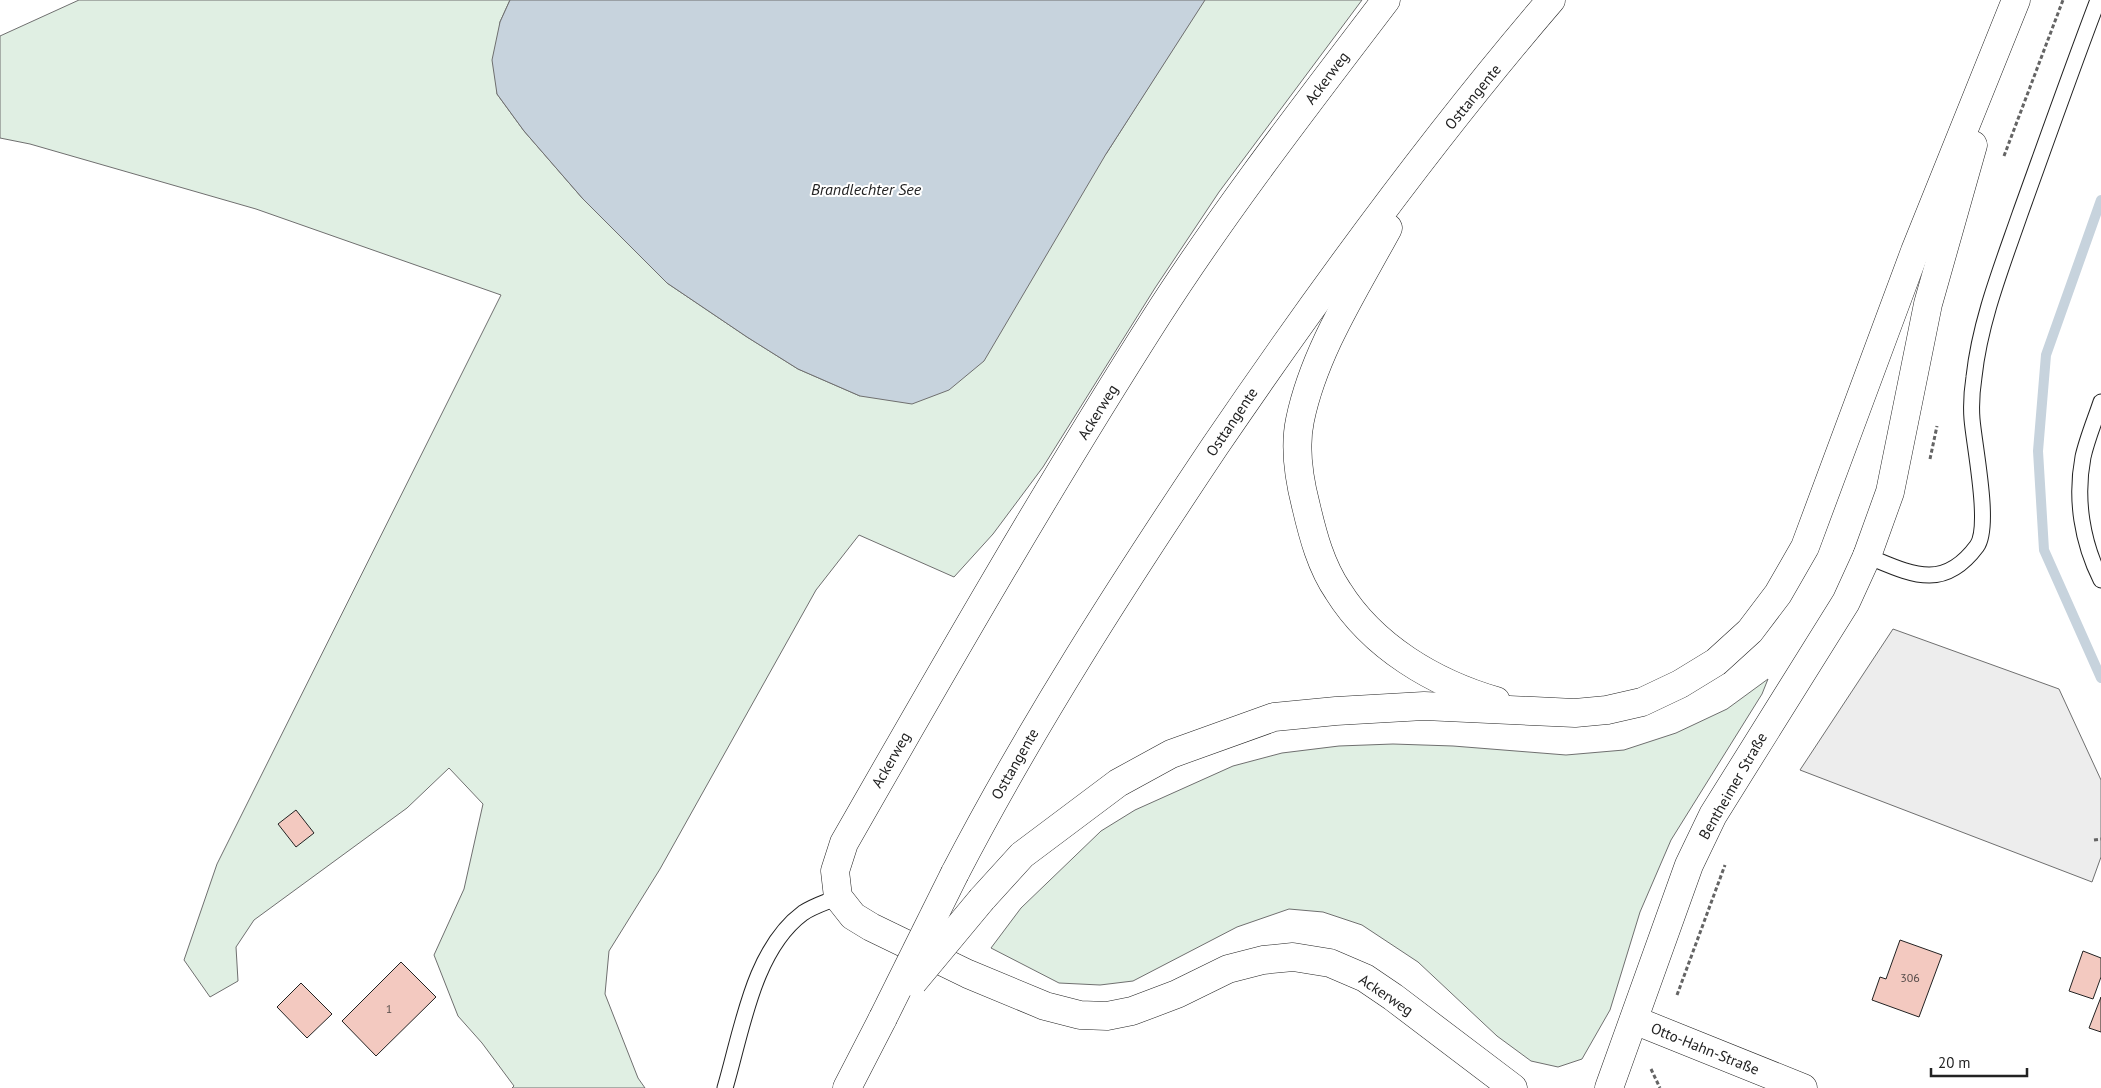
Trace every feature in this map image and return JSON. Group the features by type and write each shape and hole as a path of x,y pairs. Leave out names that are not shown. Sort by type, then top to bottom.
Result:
{"main road":[{"name":"Ackerweg","path":"1386,0 1273,150 1156,317 989,588 844,843 835,871 838,897 853,916 871,927 1006,991 1045,1006 1080,1015 1107,1016 1132,1011 1177,994 1228,969 1263,960 1293,957 1330,963 1364,978 1393,997 1513,1088"},
{"name":"Osttangente","path":"883,1018 988,809 1064,679 1145,551 1298,324 1429,151 1551,0"},
{"path":"847,1088 883,1018 982,899 1022,855 1118,783 1171,754 1274,717 1424,706 1575,713 1607,710 1642,702 1680,684 1716,662 1750,631 1778,594 1805,547 1915,251 2016,0"},
{"name":"Bentheimer Straße","path":"1609,1088 1689,865 1713,815 1846,602 1867,556 1890,492 1928,304 1970,163 1988,70"},
{"path":"1429,151 1329,338 1308,392 1300,421 1298,460 1301,488 1321,560 1338,591 1360,620 1389,647 1427,674 1473,695 1533,712"},
{"name":"Otto-Hahn-Straße","path":"1634,1020 1803,1088"}],"lane":[{"path":"1867,556 1921,576 1943,574 1961,565 1979,544 1983,517 1972,416 1974,376 1985,324 2001,268 2098,0"},
{"path":"2101,402 2083,456 2080,485 2082,526 2094,566 2101,580"},
{"path":"725,1088 760,968 779,936 804,912 838,897"}],"path":[{"path":"2094,840 2101,839"}],"green space":[{"path":"79,0 510,0 500,22 497,94 524,131 583,199 667,283 798,369 860,396 1106,154 1204,0 1362,0 1219,192 1155,288 1043,467 993,534 954,577 859,535 816,590 660,869 609,951 605,994 638,1078 645,1088 512,1088 514,1086 482,1043 458,1016 434,955 464,889 483,804 449,768 407,808 254,920 236,947 238,981 210,997 184,960 217,864 501,295 256,209 30,144 0,138 0,36"},
{"path":"1768,679 1762,694 1671,840 1640,912 1610,1010 1582,1059 1558,1067 1531,1061 1497,1036 1418,962 1362,925 1323,912 1289,909 1237,927 1133,981 1100,985 1059,983 991,948 1021,908 1101,831 1135,810 1233,766 1282,753 1339,746 1393,744 1453,746 1566,755 1624,750 1676,733 1727,709"}],"shaded area":[{"path":"1893,629 2059,689 2101,780 2101,857 2092,882 1800,770"}],"water":[{"name":"Brandlechter See","path":"510,0 1205,0 1106,154 984,361 949,390 912,404 860,396 798,369 667,283 583,199 524,131 497,94 492,60 500,22"}],"building":[{"path":"296,810 314,833 296,847 278,824"},
{"path":"1900,940 1942,955 1919,1017 1872,1000 1880,977 1886,979"},
{"path":"2083,951 2101,958 2101,977 2093,999 2069,991"},
{"path":"401,962 436,997 376,1056 342,1021"},
{"path":"301,983 332,1014 307,1038 277,1007"},
{"path":"2101,997 2101,1032 2089,1028"}],"waterway":[{"path":"2101,200 2046,355 2038,451 2044,550 2101,678"}]}
